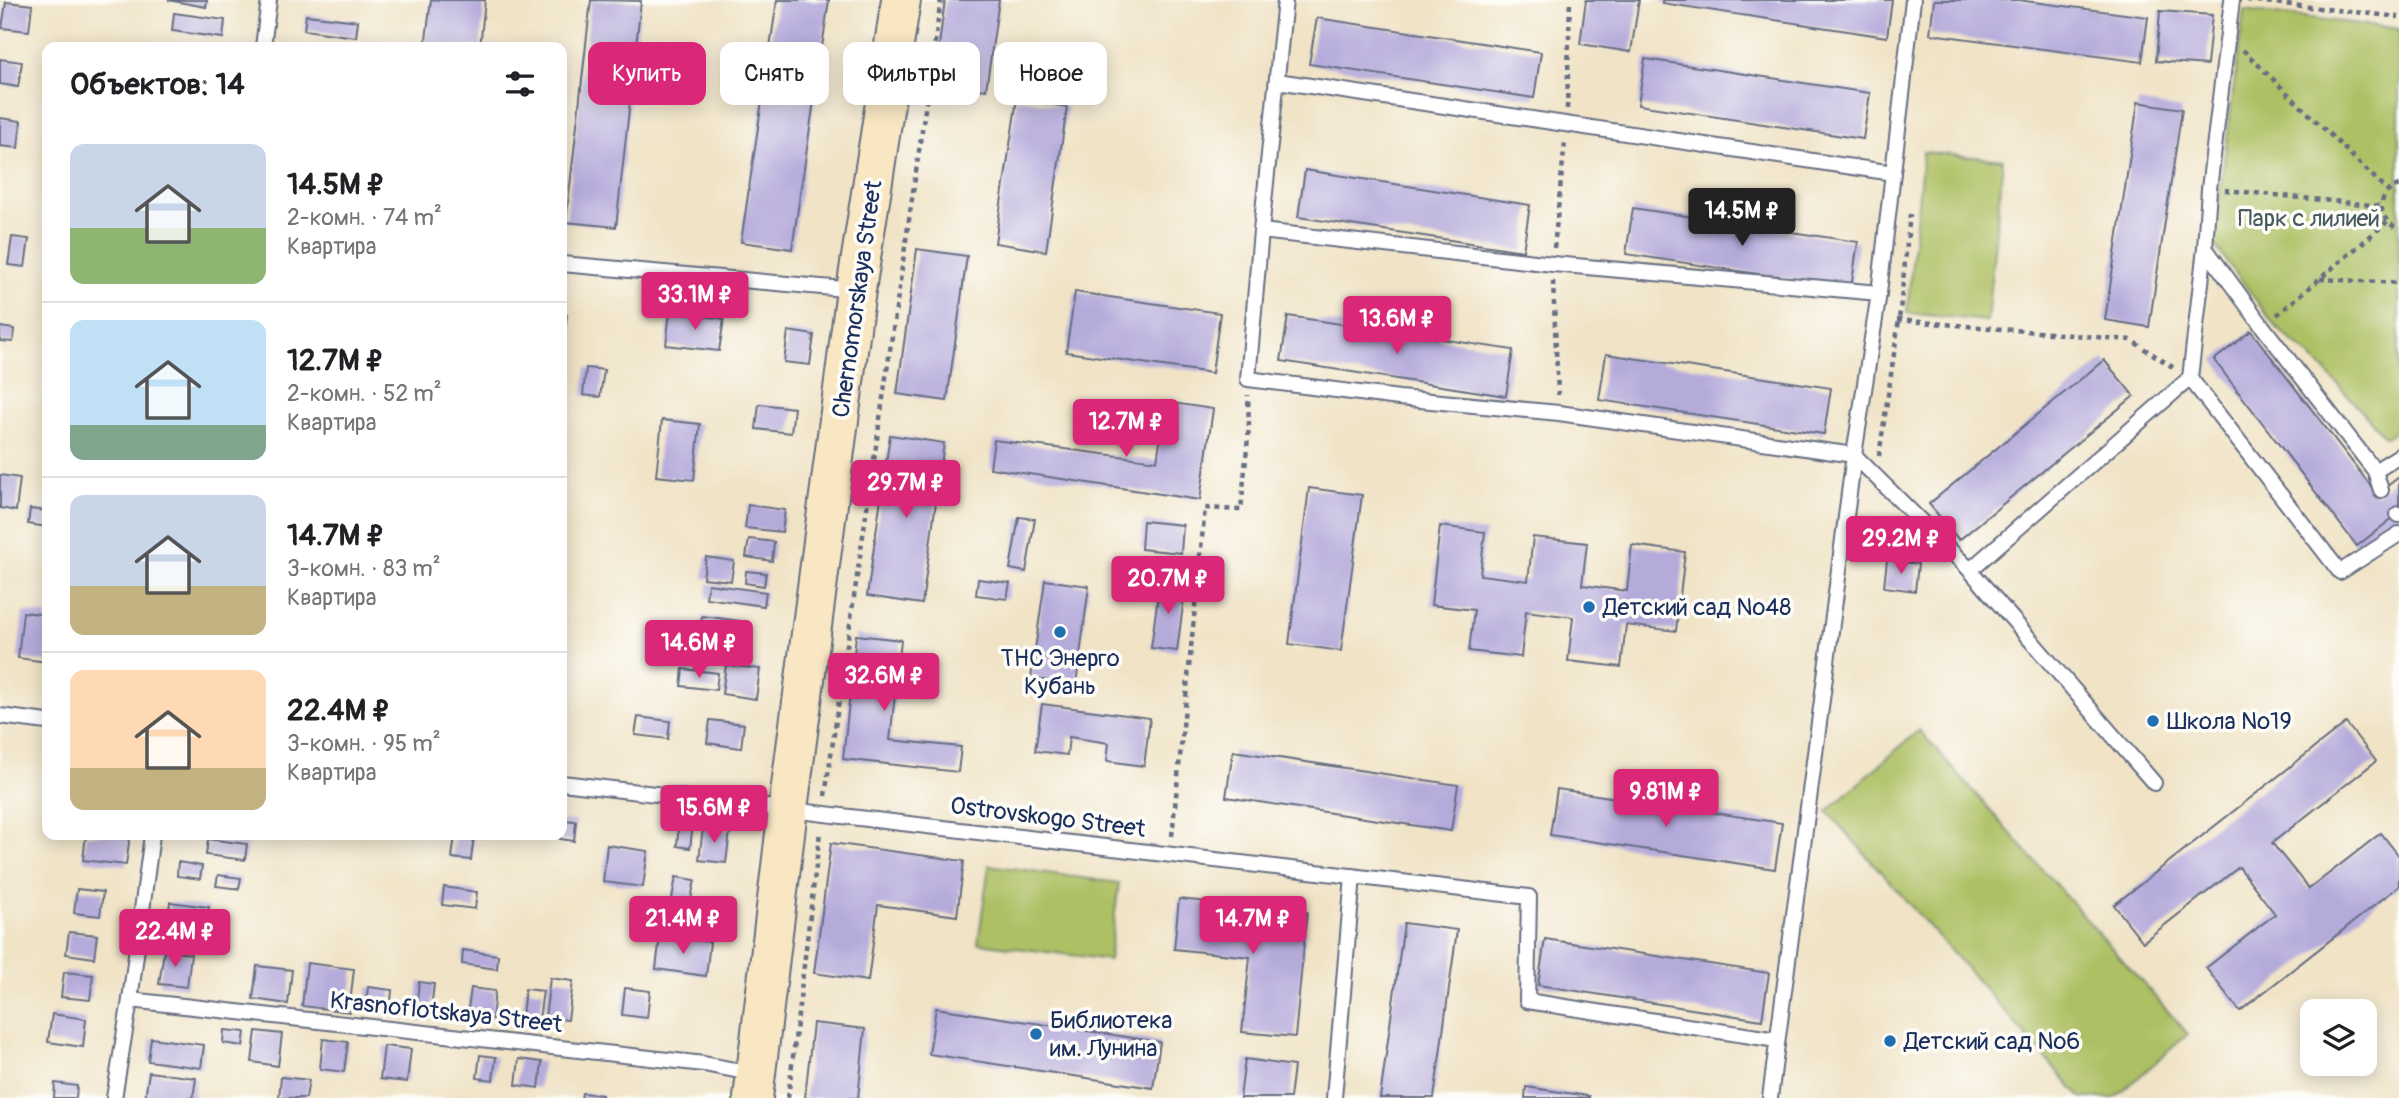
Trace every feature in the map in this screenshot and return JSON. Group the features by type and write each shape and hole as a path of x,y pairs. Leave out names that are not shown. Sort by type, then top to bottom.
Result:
{"main road":[{"name":"Chernomorskaya Street","path":"755,1086 805,811 856,290 901,0"}],"lane":[{"path":"264,42 269,0"},
{"path":"1285,0 1248,379 1399,398 1559,413 1854,455 1970,570 2154,783"},
{"path":"1770,1098 1854,455 1879,293 1913,0"},
{"path":"1970,570 2190,378 2232,0"},
{"path":"1277,81 1893,173"},
{"path":"1261,231 1553,264 1879,293"},
{"path":"2205,248 2375,471 2381,490"},
{"path":"567,264 856,290"},
{"path":"2190,378 2340,572 2399,534"},
{"path":"2375,471 2399,456"},
{"path":"0,716 42,721"},
{"name":"Ostrovskogo Street","path":"567,784 1529,897 1527,1002 1777,1040"},
{"path":"114,1098 151,840"},
{"path":"1334,1098 1353,876"},
{"name":"Krasnoflotskaya Street","path":"130,1000 704,1064 755,1086"}],"path":[{"path":"788,1098 805,811 941,0"},
{"path":"1559,413 1553,264 1567,124 1570,0"},
{"path":"2246,0 2399,17"},
{"path":"2228,36 2388,191"},
{"path":"2399,185 2388,191 2381,206 2387,222 2399,229"},
{"path":"2209,189 2381,206"},
{"path":"2263,327 2387,222"},
{"path":"2320,279 2399,283"},
{"path":"1875,318 2131,340 2190,378"},
{"path":"1170,855 1205,508 1241,510 1249,428 1248,379"}],"green space":[{"name":"Парк с лилией","path":"2244,10 2399,29 2399,430 2385,437 2321,366 2276,327 2213,243"},
{"path":"1923,152 2003,160 1987,321 1907,313"},
{"path":"1919,730 2188,1034 2115,1098 2081,1098 1827,811"},
{"path":"989,865 1119,883 1109,960 978,943"}],"building":[{"path":"168,0 207,0 206,7"},
{"path":"431,0 485,0 481,42 426,42"},
{"path":"591,0 641,1 636,42 588,42 588,105 629,105 616,227 567,222"},
{"path":"777,0 829,0 823,42 771,42"},
{"path":"945,0 999,0 986,90 980,89 980,42 939,42"},
{"path":"1586,0 1639,0 1631,52 1580,44"},
{"path":"1662,0 1892,0 1887,37 1662,3"},
{"path":"1934,0 2018,0 2148,17 2142,62 1930,34"},
{"path":"6,2 32,5 29,31 2,28"},
{"path":"2160,11 2212,15 2207,65 2156,61"},
{"path":"174,13 225,20 223,38 172,31"},
{"path":"306,15 358,21 356,37 304,30"},
{"path":"1317,18 1541,52 1534,98 1309,64"},
{"path":"0,59 22,62 18,87 0,84"},
{"path":"1645,59 1870,93 1863,139 1638,105"},
{"path":"2138,102 2182,109 2149,327 2105,320"},
{"path":"761,105 813,105 792,249 741,242"},
{"path":"1016,105 1067,107 1046,251 995,243"},
{"path":"0,118 21,121 18,148 0,146"},
{"path":"1305,170 1530,205 1523,251 1298,217"},
{"path":"1633,208 1858,242 1851,288 1626,254"},
{"path":"12,237 29,239 25,267 8,265"},
{"path":"917,249 967,256 947,401 897,394"},
{"path":"1075,292 1220,313 1212,373 1066,352"},
{"path":"670,312 724,319 719,351 666,345"},
{"path":"1288,316 1513,350 1506,396 1281,361"},
{"path":"0,327 14,329 13,342 0,341"},
{"path":"788,331 814,335 810,365 784,362"},
{"path":"2251,331 2377,494 2399,477 2399,513 2357,546 2214,360"},
{"path":"1606,354 1831,388 1824,434 1599,400"},
{"path":"2104,360 2134,396 1959,540 1929,504"},
{"path":"586,368 604,370 600,397 583,395"},
{"path":"1166,402 1213,409 1200,500 990,468 994,440 1157,461"},
{"path":"759,404 794,408 791,433 756,429"},
{"path":"662,420 700,424 694,480 656,476"},
{"path":"890,435 944,443 922,604 867,596"},
{"path":"0,475 20,478 16,511 0,508"},
{"path":"1309,488 1362,495 1341,651 1289,644"},
{"path":"748,505 785,510 782,532 745,528"},
{"path":"30,509 42,510 42,526 28,524"},
{"path":"1019,517 1035,519 1026,572 1010,569"},
{"path":"1143,521 1183,525 1181,553 1141,549"},
{"path":"1440,526 1485,532 1480,575 1528,581 1533,537 1587,543 1582,585 1627,591 1632,545 1685,552 1676,631 1626,625 1621,667 1568,661 1573,617 1526,611 1521,657 1469,651 1474,610 1431,605"},
{"path":"749,539 774,542 772,561 746,557"},
{"path":"706,557 734,561 731,581 703,578"},
{"path":"1887,560 1918,564 1915,591 1884,587"},
{"path":"746,571 766,573 764,586 745,583"},
{"path":"978,579 1010,583 1007,599 976,595"},
{"name":"ТНС Энерго Кубань","path":"1045,580 1089,586 1076,685 1031,678"},
{"path":"1160,580 1186,583 1177,651 1151,648"},
{"path":"708,584 766,592 764,606 706,598"},
{"path":"23,612 42,614 42,661 18,658"},
{"path":"702,616 741,621 739,639 700,634"},
{"path":"856,635 901,640 890,740 961,747 958,772 843,759"},
{"path":"726,665 760,669 756,699 722,694"},
{"path":"683,669 718,673 716,690 681,686"},
{"path":"1042,704 1150,718 1144,766 1107,761 1109,743 1069,737 1067,755 1035,751"},
{"path":"638,717 670,721 668,739 635,735"},
{"path":"710,720 744,724 741,748 707,743"},
{"path":"2346,723 2376,761 2272,843 2309,889 2381,833 2399,856 2399,886 2240,1011 2206,968 2275,914 2239,867 2143,942 2114,905"},
{"path":"1233,751 1458,785 1451,831 1226,797"},
{"path":"1557,789 1782,823 1775,869 1550,835"},
{"path":"567,820 576,821 574,841 567,840"},
{"path":"679,822 693,824 690,848 677,846"},
{"path":"703,827 730,831 726,863 699,860"},
{"path":"85,840 129,840 126,865 83,860"},
{"path":"208,840 247,844 245,860 206,855"},
{"path":"454,840 473,840 471,860 452,858"},
{"path":"831,843 964,861 957,916 878,905 868,981 814,973"},
{"path":"607,845 648,851 643,887 603,882"},
{"path":"178,862 202,866 200,879 177,876"},
{"path":"218,875 241,878 239,889 216,886"},
{"path":"676,877 695,880 689,908 671,904"},
{"path":"444,887 477,892 475,909 442,905"},
{"path":"77,889 103,892 100,916 74,913"},
{"path":"1179,899 1307,912 1295,1037 1242,1032 1250,957 1174,949"},
{"path":"170,902 209,907 205,935 166,930"},
{"path":"1404,923 1457,930 1434,1098 1380,1098"},
{"path":"69,932 97,935 94,958 66,954"},
{"path":"660,936 710,942 706,976 656,969"},
{"path":"1545,939 1769,973 1762,1020 1538,985"},
{"path":"463,950 498,955 497,969 462,964"},
{"path":"164,951 191,954 187,987 159,984"},
{"path":"307,963 354,969 349,1012 302,1006"},
{"path":"257,966 292,970 288,1004 253,999"},
{"path":"64,972 93,975 90,1000 61,997"},
{"path":"550,978 573,981 568,1020 545,1018"},
{"path":"419,982 434,984 430,1018 415,1017"},
{"path":"368,987 392,990 390,1013 365,1010"},
{"path":"471,988 495,991 492,1019 467,1016"},
{"path":"625,988 650,991 647,1018 622,1015"},
{"path":"525,989 543,991 538,1027 521,1025"},
{"path":"936,1008 1160,1042 1153,1088 929,1054"},
{"path":"52,1014 86,1019 83,1047 48,1042"},
{"path":"813,1023 865,1029 858,1098 805,1098"},
{"path":"224,1030 245,1032 243,1046 223,1043"},
{"path":"256,1031 282,1034 278,1066 252,1062"},
{"path":"151,1038 204,1045 201,1068 148,1061"},
{"path":"323,1039 348,1042 344,1072 320,1069"},
{"path":"384,1046 411,1049 407,1082 380,1079"},
{"path":"480,1055 496,1057 493,1080 477,1078"},
{"path":"519,1059 542,1062 539,1088 516,1085"},
{"path":"1245,1059 1294,1066 1290,1098 1240,1098"},
{"path":"149,1072 196,1078 193,1098 145,1098"},
{"path":"281,1077 309,1080 306,1098 279,1098"},
{"path":"55,1083 77,1086 76,1098 54,1098"},
{"path":"1526,1087 1589,1096 1589,1098 1525,1098"},
{"path":"582,1093 602,1095 602,1098 581,1098"}],"place":[{"name":"Детский сад №48","path":"1589,607"},
{"name":"ТНС Энерго Кубань","path":"1060,632"},
{"name":"Школа №19","path":"2153,721"},
{"name":"Библиотека им. Лунина","path":"1036,1034"},
{"name":"Детский сад №6","path":"1890,1041"}]}
